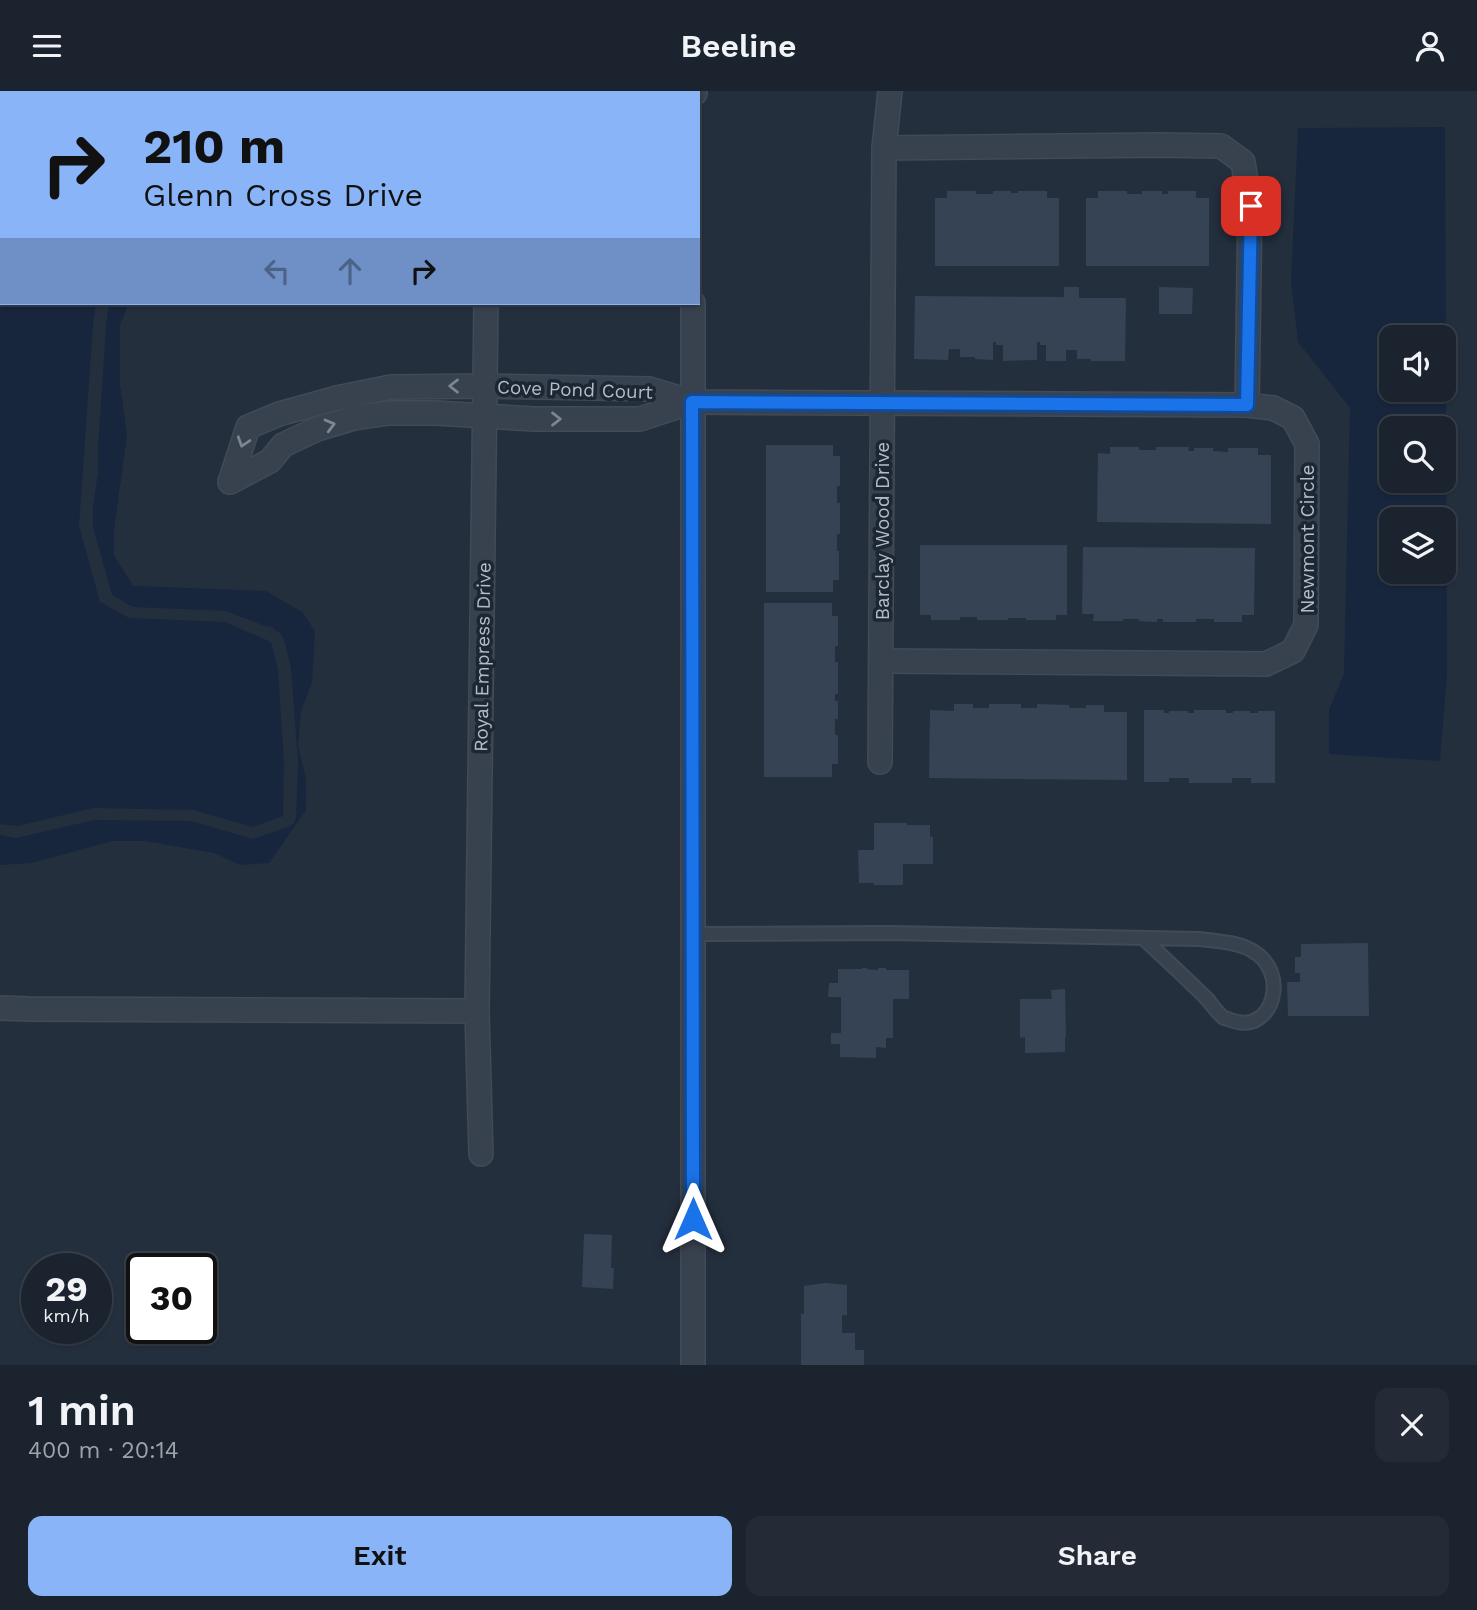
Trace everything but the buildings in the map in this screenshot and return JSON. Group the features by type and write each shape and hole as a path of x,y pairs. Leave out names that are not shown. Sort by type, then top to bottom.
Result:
{"street":[{"name":"Barclay Wood Drive","path":"880,762 884,148 890,91"},
{"path":"884,148 1221,146 1243,162 1251,206 1247,405"},
{"name":"Royal Empress Drive","path":"481,1154 477,1011 486,305"},
{"path":"692,1365 693,305"},
{"name":"Cove Pond Court","path":"391,387 649,389 692,402 640,419 534,419 436,413 388,413 354,418 317,429 283,445 270,461 230,481 248,426 279,414 337,398 391,387"},
{"name":"Newmont Circle","path":"692,402 1247,405 1273,408 1293,418 1307,444 1306,625 1293,652 1266,664 882,661"},
{"path":"0,1008 477,1011"}],"lane":[{"path":"692,934 891,933 1199,939 1221,941 1250,949 1270,966 1274,980 1270,1006 1263,1015 1251,1021 1240,1023 1224,1018 1143,938"}],"water":[{"path":"1445,127 1446,325 1379,325 1379,402 1446,402 1446,416 1379,416 1379,493 1446,493 1446,507 1379,507 1379,584 1447,584 1447,673 1440,761 1329,754 1329,710 1344,673 1350,408 1298,342 1291,282 1298,128"},
{"path":"0,305 96,305 79,526 100,602 129,618 225,622 271,642 278,669 284,761 283,816 253,827 193,810 93,808 18,826 0,824"},
{"path":"109,305 128,305 120,325 120,384 127,435 114,530 114,555 133,586 266,591 302,612 315,631 312,683 301,711 298,746 306,778 306,810 269,863 240,865 214,853 145,841 113,841 31,863 0,865 0,835 16,838 94,820 191,821 253,839 288,827 294,823 296,817 298,761 291,668 280,633 273,627 226,611 133,607 112,595 93,527"}],"route":[{"path":"693,1219 692,402 1247,405 1251,206"}]}
